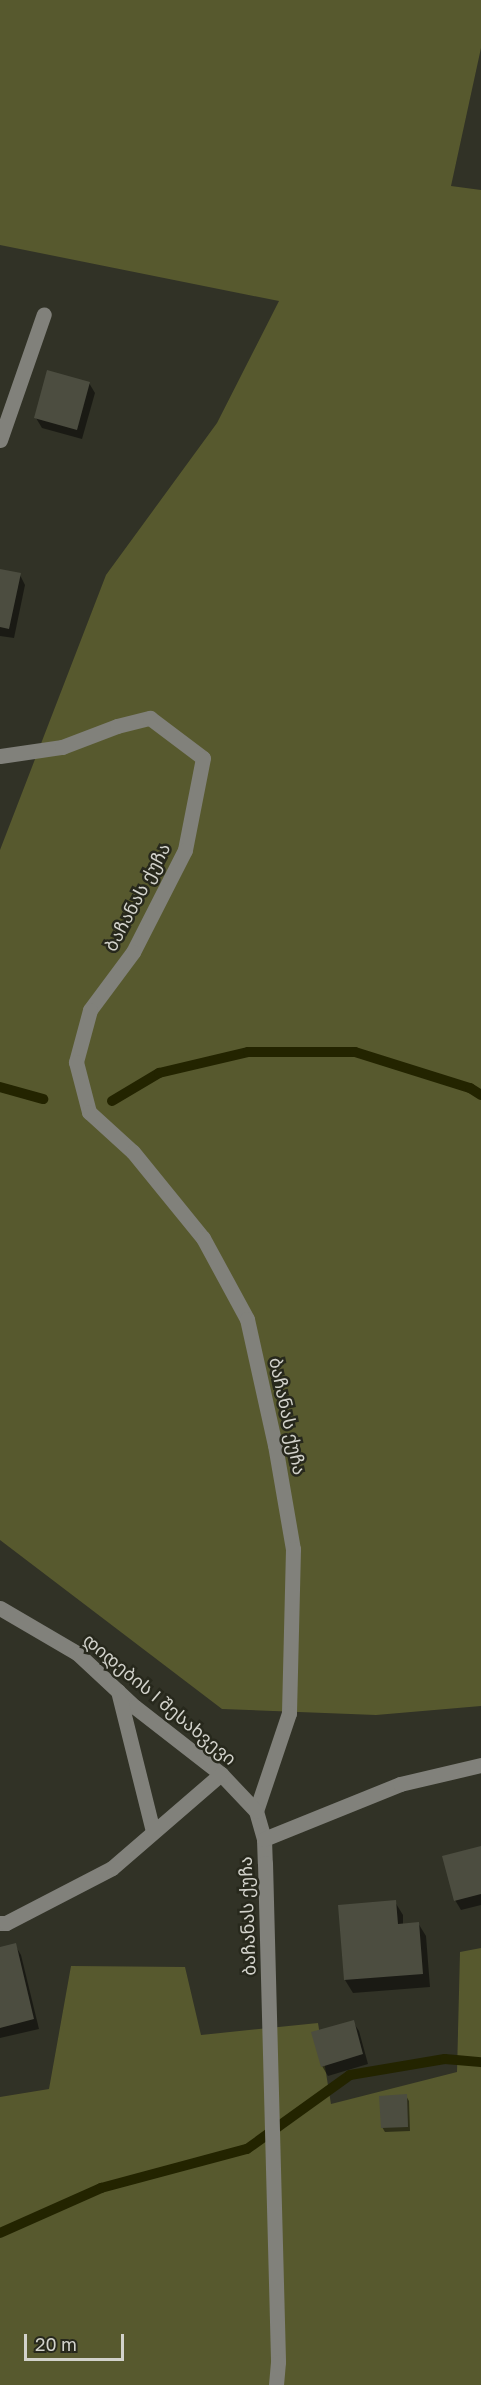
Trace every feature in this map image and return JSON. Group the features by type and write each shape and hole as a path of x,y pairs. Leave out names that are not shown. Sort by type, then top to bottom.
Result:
{"street":[{"path":"0,440 44,314"},
{"name":"ბაჩანას ქუჩა","path":"0,756 62,747 117,726 150,718 204,758 185,850 133,952 90,1010 76,1062 89,1112 133,1152 203,1239 247,1319 275,1445 294,1550 289,1713 256,1811 264,1839 278,2362 276,2385"},
{"name":"დიდების I შესახვევი","path":"0,1608 77,1653 118,1691 221,1774 256,1811"},
{"path":"118,1691 153,1831"},
{"path":"264,1839 400,1784 481,1765"},
{"path":"0,1923 6,1923 112,1868 221,1774"}],"green space":[{"path":"0,0 481,0 481,48 451,186 481,190 481,1706 376,1715 222,1709 0,1540 0,850 106,575 217,423 279,301 0,245"},
{"path":"481,1948 481,2385 0,2385 0,2097 49,2089 71,1966 185,1967 201,2035 318,2023 331,2104 457,2072 460,1952"}],"building":[{"path":"47,370 90,382 77,430 34,418"},
{"path":"0,569 21,573 9,629 0,627"},
{"path":"481,1846 481,1894 454,1901 442,1856"},
{"path":"396,1900 398,1924 419,1922 423,1974 344,1980 338,1905"},
{"path":"16,1943 34,2019 0,2028 0,1947"},
{"path":"354,2020 363,2054 321,2067 311,2032"},
{"path":"407,2094 408,2127 381,2128 379,2096"}],"waterway":[{"path":"112,1101 159,1073 248,1052 355,1052 470,1088 481,1095"},
{"path":"0,1087 43,1099"},
{"path":"0,2233 101,2188 247,2149 350,2075 445,2059 481,2062"}]}
